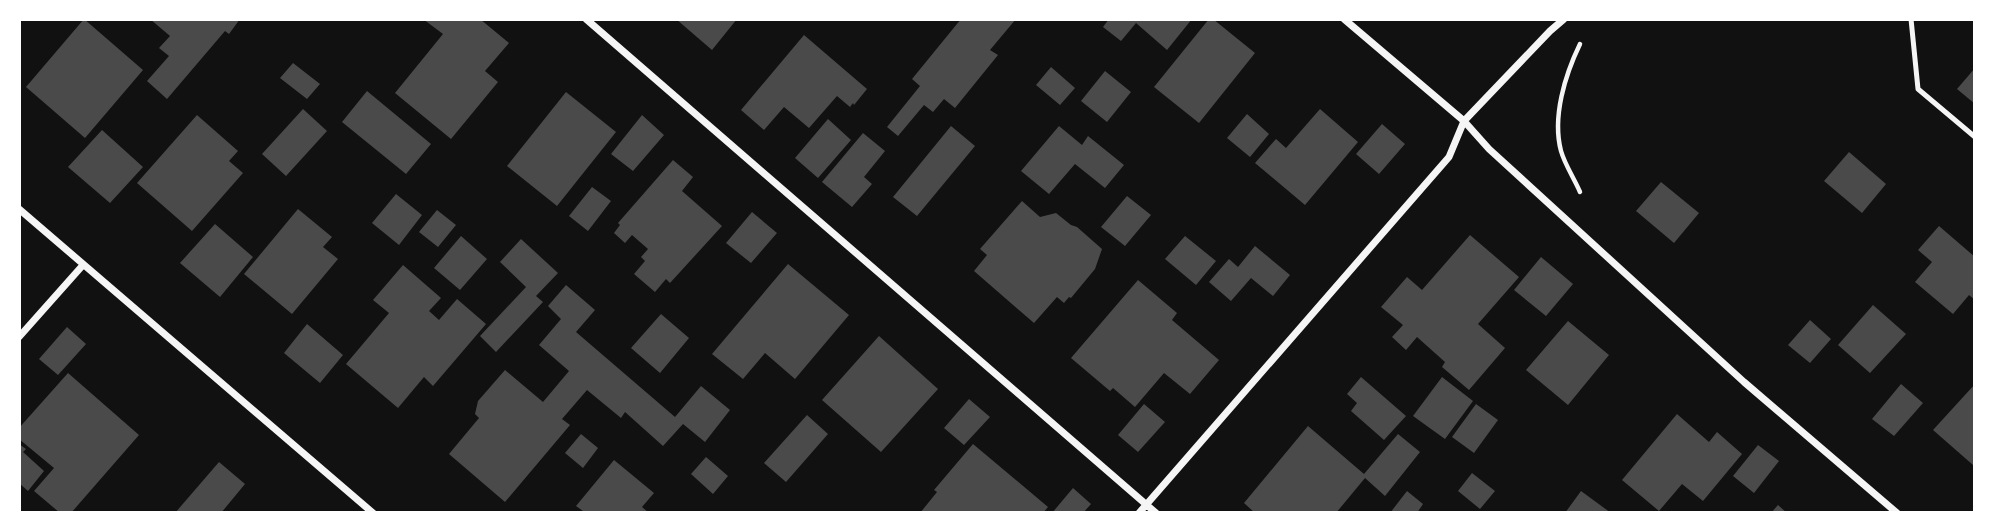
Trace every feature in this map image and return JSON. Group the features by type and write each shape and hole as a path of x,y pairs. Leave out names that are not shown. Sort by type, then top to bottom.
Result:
{"street":[{"path":"586,19 1156,513"},
{"path":"1344,19 1464,121 1489,149 1744,382 1897,513"},
{"path":"1139,513 1449,157 1464,121 1564,19"},
{"path":"19,209 373,513"},
{"path":"19,337 83,265"}],"lane":[{"path":"1910,19 1918,89 1975,137"}],"path":[{"path":"1584,37 1569,68 1563,91 1558,134 1562,154 1586,210 1589,240"}],"building":[{"path":"84,19 143,70 85,138 26,87"},
{"path":"150,19 240,19 229,34 225,31 167,99 147,81 169,56 159,48 170,36"},
{"path":"423,19 480,19 509,43 485,71 498,82 451,139 395,93 443,34"},
{"path":"676,19 737,19 712,50"},
{"path":"961,19 1016,19 990,50 998,55 955,108 944,99 933,112 924,105 898,136 887,127 920,86 912,79"},
{"path":"1109,19 1192,19 1167,50 1136,23 1121,41 1103,27"},
{"path":"1209,19 1213,19 1255,53 1199,123 1154,87"},
{"path":"804,35 867,89 850,107 837,96 809,128 784,107 764,130 741,110"},
{"path":"293,63 320,84 307,99 280,78"},
{"path":"1051,67 1075,88 1060,105 1036,85"},
{"path":"1975,68 1975,104 1957,89"},
{"path":"1105,71 1131,92 1107,122 1081,101"},
{"path":"367,91 431,144 406,174 342,122"},
{"path":"566,92 616,132 557,206 507,166"},
{"path":"303,109 327,131 286,176 262,154"},
{"path":"1320,109 1358,142 1305,205 1255,163 1276,139 1286,148"},
{"path":"1247,114 1269,134 1250,157 1227,138"},
{"path":"197,115 238,151 229,161 243,173 192,231 137,183"},
{"path":"642,115 664,135 633,171 611,154"},
{"path":"828,119 851,140 818,178 795,158"},
{"path":"1382,124 1405,144 1379,174 1356,154"},
{"path":"951,126 975,146 917,216 893,197"},
{"path":"1059,126 1082,145 1088,136 1124,165 1105,188 1075,164 1049,194 1021,171"},
{"path":"102,130 143,167 110,203 68,167"},
{"path":"863,133 885,151 864,177 872,184 852,207 822,182"},
{"path":"1849,152 1886,184 1862,213 1824,181"},
{"path":"673,160 693,177 682,191 722,226 670,283 666,279 655,292 634,274 645,261 641,257 648,249 632,235 625,243 614,233 620,225 618,223"},
{"path":"1661,182 1699,213 1674,243 1636,211"},
{"path":"592,187 611,201 588,231 569,216"},
{"path":"396,194 422,215 399,245 372,223"},
{"path":"1127,196 1151,215 1125,246 1101,227"},
{"path":"1022,201 1040,217 1056,213 1102,249 1095,269 1071,298 1064,303 1057,297 1034,323 974,271 987,255 980,249"},
{"path":"298,209 332,237 323,247 338,259 292,314 244,274"},
{"path":"437,210 456,225 438,247 419,232"},
{"path":"752,212 777,233 751,263 726,243"},
{"path":"215,224 253,257 220,297 180,263"},
{"path":"1939,226 1975,257 1975,300 1969,295 1953,314 1915,282 1932,262 1918,250"},
{"path":"1470,235 1519,277 1478,324 1505,348 1469,390 1442,367 1445,362 1417,337 1406,350 1392,337 1403,325 1381,307 1407,277 1422,290"},
{"path":"461,236 487,259 460,290 434,268"},
{"path":"1185,236 1216,261 1196,285 1165,259"},
{"path":"521,239 558,273 536,296 543,302 496,352 480,336 526,287 500,262"},
{"path":"1255,246 1290,275 1273,296 1251,278 1231,301 1209,282 1229,259 1238,267"},
{"path":"1541,257 1573,284 1546,316 1514,290"},
{"path":"788,264 849,315 795,379 765,353 743,379 712,354"},
{"path":"403,265 441,298 429,311 439,320 457,299 486,324 433,386 424,377 398,408 346,364 389,313 373,300"},
{"path":"1138,280 1177,313 1172,320 1219,360 1190,394 1164,373 1135,407 1113,388 1110,391 1071,358"},
{"path":"566,285 595,310 576,332 675,417 701,386 730,410 705,442 683,424 663,446 625,412 621,418 587,390 562,419 570,425 505,502 449,454 479,418 475,414 478,401 505,370 543,402 569,371 539,345 561,319 548,306"},
{"path":"1873,305 1906,334 1870,373 1838,345"},
{"path":"661,314 689,338 660,373 631,348"},
{"path":"1810,320 1831,339 1810,363 1788,345"},
{"path":"1568,321 1609,355 1568,405 1526,370"},
{"path":"307,324 343,355 320,383 284,353"},
{"path":"67,327 86,344 58,375 39,359"},
{"path":"879,336 938,389 881,452 822,400"},
{"path":"68,373 139,435 71,513 60,513 34,491 54,468 19,439 19,428"},
{"path":"1361,377 1406,416 1384,440 1351,411 1357,403 1347,394"},
{"path":"1442,377 1473,401 1445,439 1413,416"},
{"path":"1901,384 1923,403 1894,436 1872,419"},
{"path":"1975,384 1975,463 1973,465 1933,430"},
{"path":"969,399 990,417 964,445 944,428"},
{"path":"1144,404 1165,422 1138,452 1118,435"},
{"path":"1476,404 1498,420 1474,453 1452,437"},
{"path":"1677,414 1709,442 1717,432 1742,454 1703,501 1682,484 1659,511 1622,480"},
{"path":"807,415 828,434 786,482 764,463"},
{"path":"1308,426 1364,474 1398,434 1420,452 1385,496 1365,478 1336,513 1255,513 1244,503"},
{"path":"581,434 598,448 583,468 565,453"},
{"path":"19,444 26,449 23,452 44,471 28,491 19,483"},
{"path":"973,444 1048,507 1043,513 920,513 937,492 934,490"},
{"path":"1758,445 1779,461 1754,493 1733,476"},
{"path":"706,457 728,476 713,494 691,474"},
{"path":"614,460 654,493 642,507 649,513 582,513 576,506"},
{"path":"219,462 245,484 221,513 175,513"},
{"path":"1472,473 1495,491 1480,509 1458,491"},
{"path":"1073,488 1091,504 1083,513 1052,513"},
{"path":"1407,491 1423,504 1417,513 1390,513"},
{"path":"1581,491 1611,513 1565,513"},
{"path":"1778,505 1787,513 1771,513"}]}
